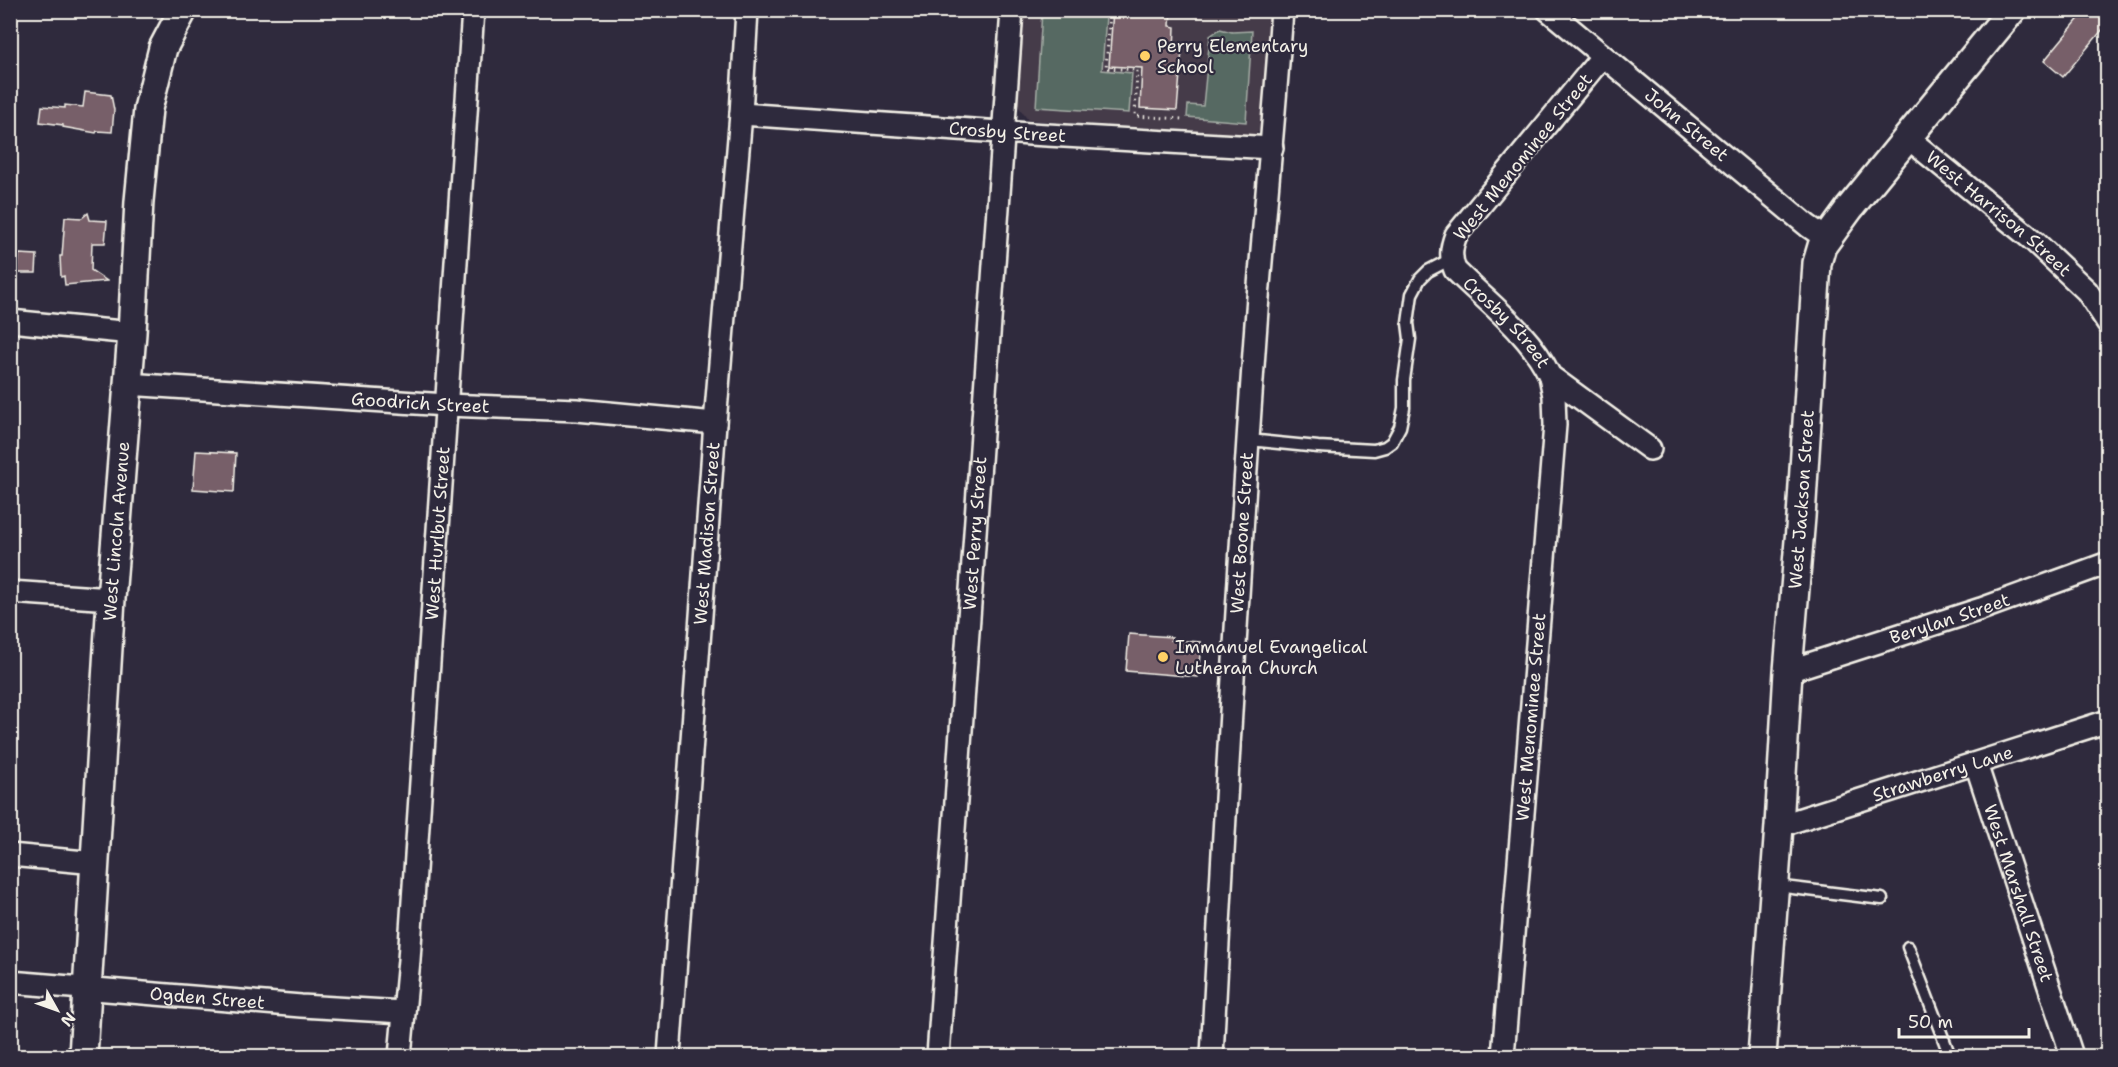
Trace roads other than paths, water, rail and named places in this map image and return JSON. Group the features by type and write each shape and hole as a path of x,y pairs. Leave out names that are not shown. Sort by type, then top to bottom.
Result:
{"street":[{"name":"West Lincoln Avenue","path":"82,1056 111,599 132,333 138,201 147,109 163,48 183,10"},
{"name":"West Hurlbut Street","path":"400,1056 409,960 473,10"},
{"name":"West Madison Street","path":"669,1056 714,423 741,114 747,10"},
{"name":"West Perry Street","path":"938,1056 1012,10"},
{"name":"West Boone Street","path":"1212,1056 1224,826 1257,309 1282,10"},
{"name":"John Street","path":"1548,10 1602,57 1808,226 1827,239"},
{"name":"West Jackson Street","path":"1762,1056 1817,263 1822,246 1859,196 2012,10"},
{"name":"West Menominee Street","path":"1451,259 1456,235 1602,57"},
{"name":"Crosby Street","path":"741,114 1272,148"},
{"name":"West Harrison Street","path":"1908,138 2035,242 2087,291 2108,323"},
{"name":"Crosby Street","path":"1451,259 1455,270 1530,342 1550,376 1650,449"},
{"path":"10,321 132,333"},
{"name":"West Menominee Street","path":"1503,1056 1555,425 1554,396 1550,376"},
{"name":"Goodrich Street","path":"128,384 446,405 577,410 714,423"},
{"name":"Berylan Street","path":"1788,671 1981,609 2108,563"},
{"path":"10,592 111,599"},
{"name":"Strawberry Lane","path":"1779,826 1976,765 2106,729"},
{"name":"West Marshall Street","path":"1976,765 2072,1056"},
{"path":"10,855 96,863"},
{"name":"Ogden Street","path":"10,982 403,1012"}],"lane":[{"path":"1249,440 1374,450 1392,442 1400,427 1404,408 1404,380 1410,339 1408,323 1412,294 1420,279 1428,271 1451,259"},
{"path":"1775,886 1882,899"},
{"path":"1908,947 1950,1056"}],"place":[{"name":"Perry Elementary School","path":"1145,56"},
{"name":"Immanuel Evangelical Lutheran Church","path":"1163,657"}]}
